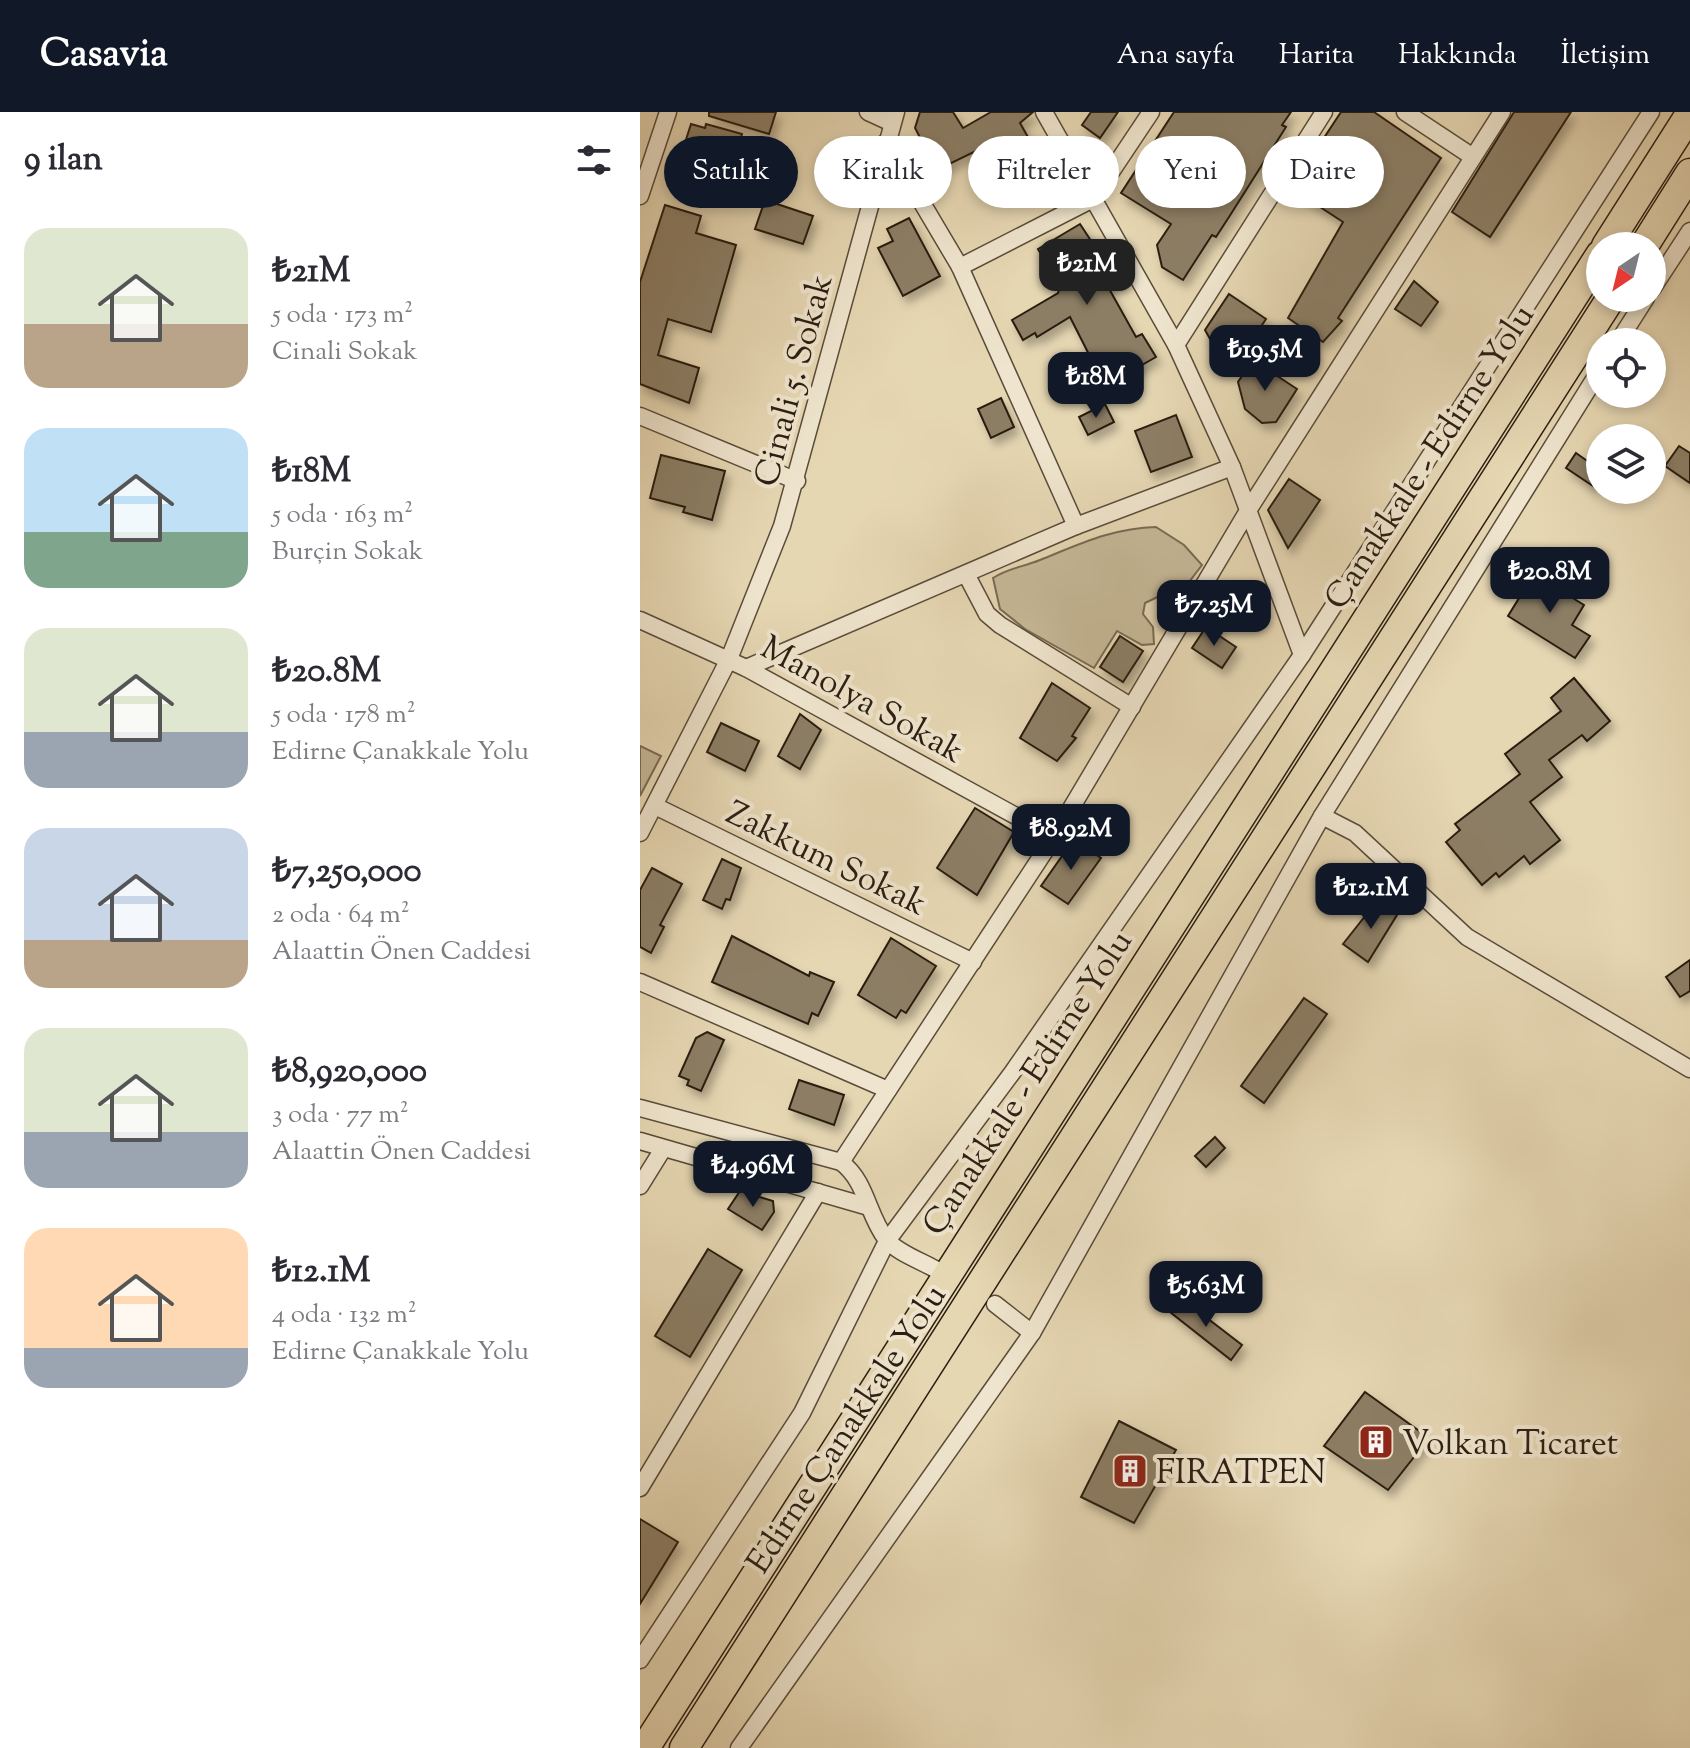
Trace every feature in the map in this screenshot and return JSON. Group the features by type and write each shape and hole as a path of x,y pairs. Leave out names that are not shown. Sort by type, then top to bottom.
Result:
{"highway":[{"path":"1615,232 1690,114"},
{"path":"1653,232 1690,173"},
{"name":"Çanakkale - Edirne Yolu","path":"645,1748 1586,277"},
{"name":"Edirne Çanakkale Yolu","path":"684,1748 1602,312"},
{"path":"640,1725 736,1586 772,1547"},
{"path":"706,1748 802,1562"}],"street":[{"path":"640,196 668,112"},
{"path":"868,112 894,117"},
{"path":"1044,112 1058,136"},
{"path":"1119,160 1151,112"},
{"path":"1176,345 1324,112"},
{"path":"1405,112 1473,157"},
{"path":"841,1162 1054,837 1249,509 1502,112"},
{"path":"640,1660 802,1413 887,1241 1012,1073 1302,655 1651,112"},
{"name":"Cinali 5. Sokak","path":"640,833 729,659 765,571 797,481 869,208"},
{"path":"925,208 960,267 1076,526"},
{"path":"960,267 1075,208"},
{"path":"1098,208 1176,345 1232,467 1302,655"},
{"path":"1666,268 1690,231"},
{"path":"739,1748 1032,1333 1322,816 1586,392"},
{"path":"640,416 797,481"},
{"path":"1515,449 1539,466"},
{"path":"746,668 1076,526 1232,467"},
{"path":"966,574 983,607 1000,625 1132,707"},
{"name":"Manolya Sokak","path":"640,620 729,659 1054,837"},
{"path":"1381,658 1412,669"},
{"name":"Zakkum Sokak","path":"655,806 973,962"},
{"path":"1322,816 1355,833 1467,937 1690,1069"},
{"path":"640,982 888,1090"},
{"path":"640,1108 841,1162 860,1181 869,1207 887,1241 935,1269"},
{"path":"640,1141 869,1207"},
{"path":"640,1186 663,1149"},
{"path":"640,1488 818,1192"},
{"path":"995,1304 1032,1333"}],"shaded area":[{"path":"1156,527 1184,545 1202,565 1189,582 1145,603 1143,614 1153,627 1154,644 1142,645 1117,631 1094,668 1025,629 1000,609 993,578 1097,538 1125,530"},
{"path":"640,746 661,756 640,796"}],"building":[{"path":"709,112 776,112 769,134 709,116"},
{"path":"920,112 953,112 963,128 991,112 1033,112 1020,123 1027,136 968,136 968,155 952,163 952,136 919,136 915,128"},
{"path":"1091,112 1118,112 1101,136 1082,125"},
{"path":"1174,112 1291,112 1282,125 1286,127 1280,136 1262,136 1262,165 1246,190 1246,136 1158,136"},
{"path":"1341,112 1374,112 1441,158 1338,318 1342,321 1323,342 1288,318 1343,222 1322,208 1384,208 1384,136 1325,136"},
{"path":"1514,112 1571,112 1490,237 1452,212"},
{"path":"691,124 705,128 706,124 742,134 741,136 687,136"},
{"path":"1135,172 1135,202 1121,193"},
{"path":"664,208 701,216 696,233 736,245 711,332 668,319 658,355 699,368 689,403 640,384 640,282"},
{"path":"762,208 789,208 813,216 803,244 755,229"},
{"path":"1145,208 1235,208 1216,237 1212,235 1183,280 1162,267 1157,245 1171,224"},
{"path":"909,218 940,276 903,296 878,248 893,241 887,229"},
{"path":"1080,224 1116,279 1107,285 1136,337 1142,334 1156,357 1105,386 1070,317 1037,337 1035,333 1023,340 1012,320 1058,293 1060,287 1038,249"},
{"path":"1414,281 1438,302 1421,326 1395,309"},
{"path":"1229,294 1266,319 1235,365 1218,353 1205,330"},
{"path":"1253,360 1297,389 1276,422 1262,423 1245,409 1238,382"},
{"path":"1001,398 1014,427 991,438 978,409"},
{"path":"1105,404 1114,422 1088,435 1079,417"},
{"path":"1176,415 1192,457 1151,472 1135,431"},
{"path":"1679,446 1690,453 1690,483 1666,467"},
{"path":"1576,453 1586,460 1586,481 1566,468"},
{"path":"661,455 725,471 712,520 683,512 685,507 650,498"},
{"path":"1289,479 1320,500 1288,548 1268,510"},
{"path":"1534,574 1584,605 1572,625 1590,636 1575,658 1508,616"},
{"path":"1206,627 1236,647 1222,668 1192,648"},
{"path":"1120,636 1143,651 1123,682 1100,667"},
{"path":"1574,678 1610,721 1587,741 1582,735 1549,760 1562,777 1530,802 1560,840 1530,864 1524,856 1499,877 1496,873 1482,885 1446,842 1460,830 1455,824 1520,774 1505,754 1561,711 1551,698"},
{"path":"1052,683 1090,708 1072,736 1076,738 1057,761 1020,738"},
{"path":"800,714 821,730 800,769 778,756"},
{"path":"721,723 759,741 745,771 707,752"},
{"path":"975,808 1014,832 977,895 937,868"},
{"path":"1074,839 1101,858 1068,904 1041,886"},
{"path":"722,859 741,868 730,900 726,899 722,909 703,900"},
{"path":"652,868 682,884 660,925 664,927 651,953 640,947 640,890"},
{"path":"1377,901 1397,915 1368,962 1343,944"},
{"path":"732,936 809,976 810,972 834,982 818,1016 812,1013 808,1024 712,982"},
{"path":"891,938 936,966 906,1013 901,1010 896,1018 858,995"},
{"path":"1690,960 1690,991 1680,997 1666,977"},
{"path":"1304,998 1327,1014 1264,1103 1241,1086"},
{"path":"707,1032 724,1040 701,1091 687,1085 689,1080 679,1076 696,1038"},
{"path":"799,1080 844,1095 834,1125 789,1109"},
{"path":"1215,1137 1225,1148 1206,1167 1195,1156"},
{"path":"740,1191 773,1201 774,1212 762,1230 728,1209"},
{"path":"708,1249 742,1270 690,1357 655,1336"},
{"path":"1181,1298 1242,1345 1231,1360 1170,1312"},
{"name":"Volkan Ticaret","path":"1365,1392 1429,1438 1388,1490 1324,1446"},
{"name":"FIRATPEN","path":"1119,1421 1176,1450 1134,1523 1081,1497"},
{"path":"640,1519 678,1542 640,1604"}],"place":[{"name":"Volkan Ticaret","path":"1376,1442"},
{"name":"FIRATPEN","path":"1130,1471"}]}
